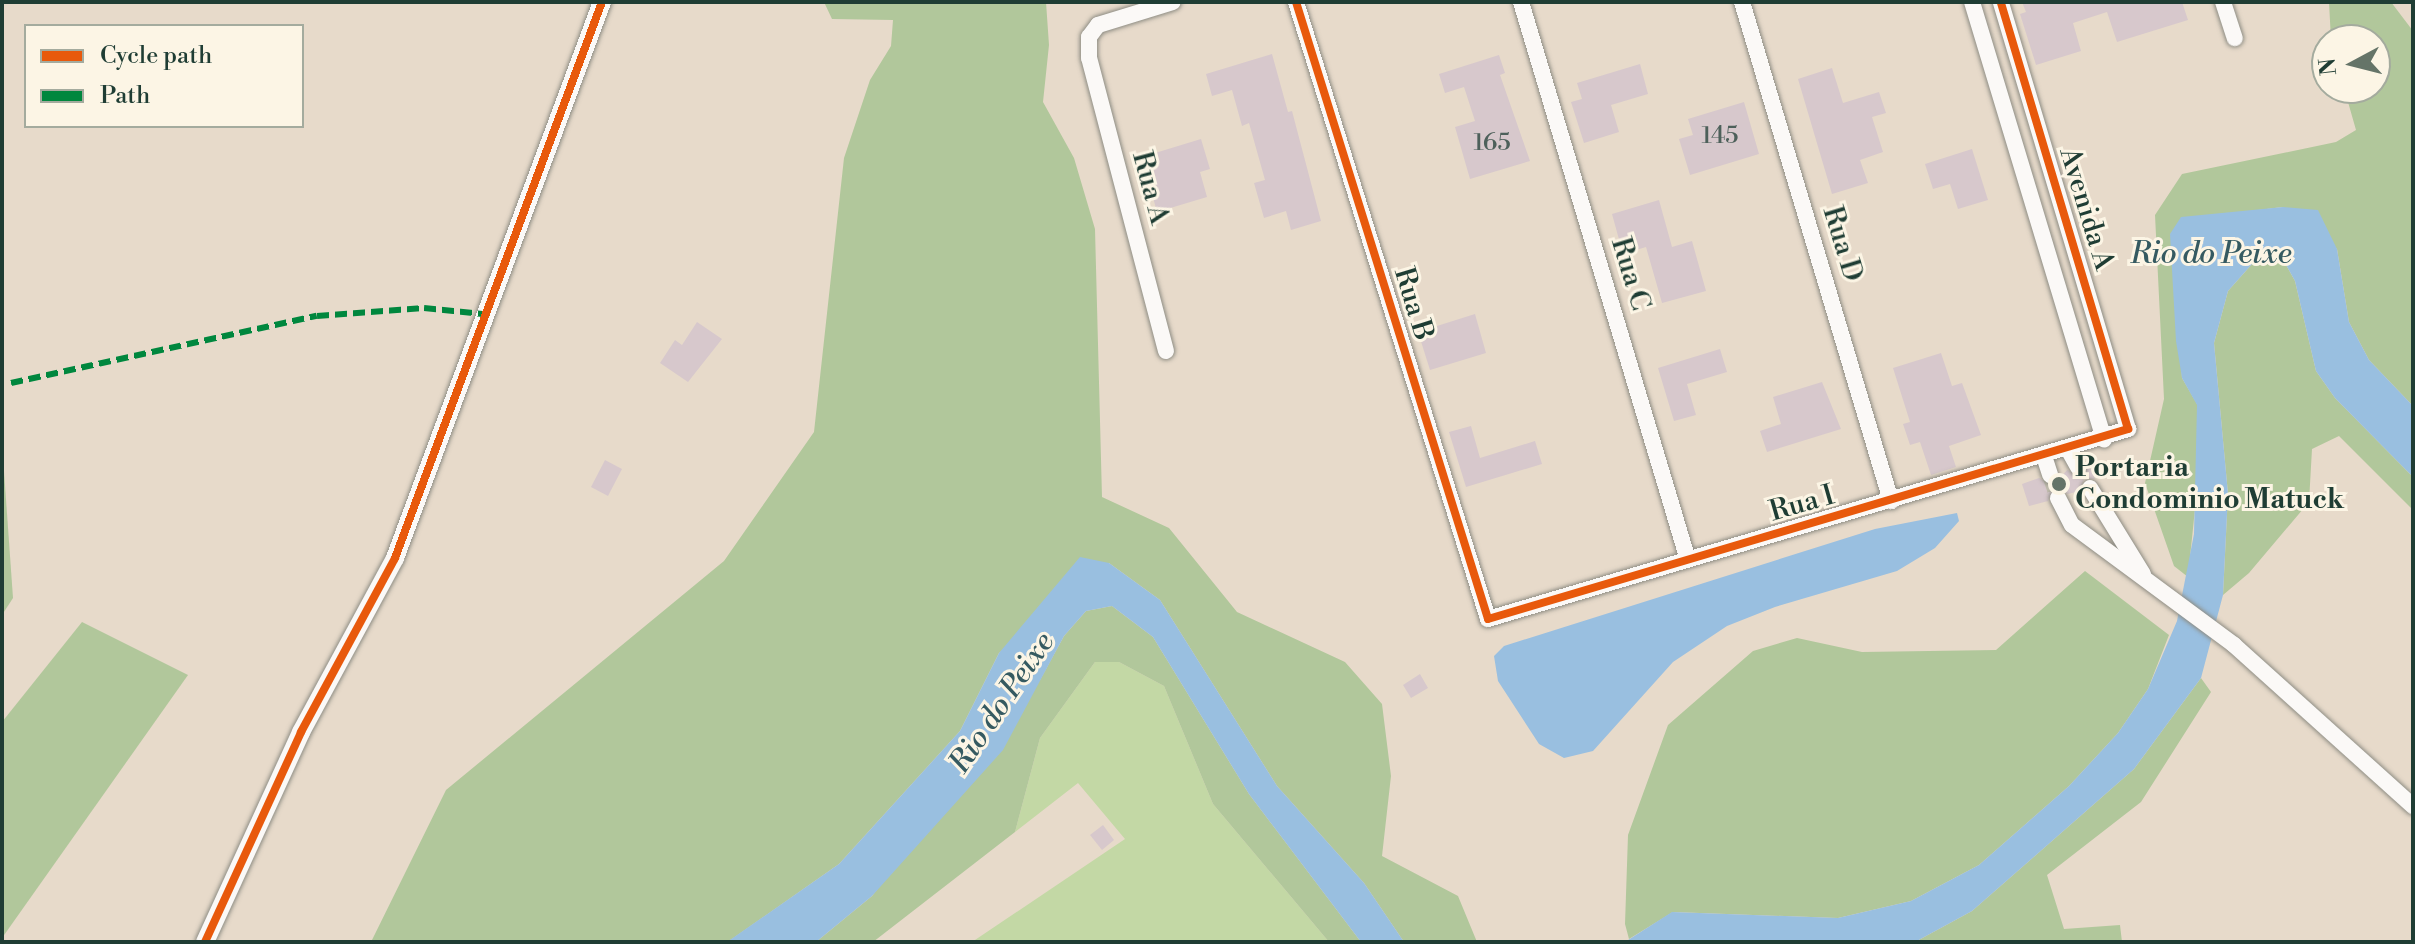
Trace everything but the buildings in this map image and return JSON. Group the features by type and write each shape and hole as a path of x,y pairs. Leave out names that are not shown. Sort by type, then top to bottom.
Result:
{"street":[{"path":"205,942 301,732 395,558 602,2"},
{"name":"Rua A","path":"1166,351 1089,58 1089,37 1098,25 1173,2"},
{"name":"Rua B","path":"1296,2 1488,619"},
{"name":"Rua C","path":"1521,2 1688,560"},
{"name":"Rua D","path":"1742,2 1891,501"},
{"name":"Avenida A","path":"1972,2 2104,439"},
{"name":"Avenida A","path":"2001,2 2128,429"},
{"path":"2223,2 2235,38"},
{"path":"2020,163 2046,155"},
{"name":"Rua I","path":"1488,619 2104,439 2128,429"},
{"path":"2068,449 2078,467"},
{"path":"2044,456 2050,475"},
{"path":"2090,488 2149,580"},
{"path":"2058,498 2072,525 2234,645 2413,806"}],"green space":[{"path":"824,2 1046,2 1049,45 1043,102 1074,158 1095,229 1102,497 1169,528 1237,612 1345,662 1382,704 1391,776 1382,856 1458,896 1477,942 1404,942 1364,883 1277,786 1160,600 1109,563 999,653 960,731 839,864 729,941 371,942 446,790 724,561 814,432 844,158 870,80 891,46 893,20 832,19"},
{"path":"2329,2 2391,2 2413,31 2413,406 2369,360 2349,322 2337,249 2283,207 2233,213 2177,295 2182,378 2197,404 2199,470 2188,577 2174,566 2145,483 2164,399 2155,215 2182,174 2336,142 2356,130 2349,104 2391,104 2391,24 2330,24"},
{"path":"2268,258 2285,263 2295,281 2316,371 2335,398 2413,477 2413,510 2339,436 2312,449 2309,502 2249,573 2223,595 2228,494 2214,343 2228,291 2252,264"},
{"path":"2,443 13,598 2,615"},
{"path":"2085,571 2169,635 2148,689 2118,733 2069,786 1979,865 1911,901 1838,918 1673,912 1629,939 1625,924 1628,835 1668,725 1753,651 1797,638 1862,652 1996,650"},
{"path":"1112,606 1153,637 1249,794 1361,942 1329,942 1213,804 1164,686 1119,662 1095,662 1040,738 1015,832 873,942 816,942 872,896 1040,680 1064,636 1086,611"},
{"path":"82,622 188,675 2,938 2,722"},
{"path":"1095,662 1119,662 1164,686 1213,804 1329,942 972,942 1125,839 1078,783 1015,832 1040,738"},
{"path":"2201,678 2211,692 2141,802 2047,875 2064,929 2120,925 2122,942 1915,942 1972,911 2134,769"}],"water":[{"name":"Rio do Peixe","path":"2283,207 2318,210 2337,249 2349,322 2369,360 2413,406 2413,477 2335,398 2316,371 2295,281 2285,263 2268,258 2252,264 2228,291 2214,343 2228,494 2223,595 2201,678 2134,769 1972,911 1915,942 1625,942 1672,912 1838,918 1911,901 1979,865 2069,786 2118,733 2148,689 2177,621 2194,534 2197,405 2182,378 2176,341 2170,234 2181,217"},
{"path":"1957,513 1959,521 1935,548 1897,571 1775,607 1727,626 1673,662 1593,751 1564,758 1539,744 1498,681 1494,656 1504,646 1875,529"},
{"name":"Rio do Peixe","path":"1080,557 1109,563 1160,600 1277,786 1364,883 1404,942 1361,942 1249,794 1153,637 1112,606 1086,611 1064,636 1003,750 872,896 816,942 727,942 839,864 960,731 999,653"}],"tunnel":[{"path":"2050,475 2058,498"}],"marked path":[{"path":"11,383 317,316 424,308 483,314"}],"cycle path":[{"path":"205,942 301,732 395,558 602,2"},
{"path":"1296,2 1488,619 2128,429 2001,2"}],"place":[{"name":"Portaria Condominio Matuck","path":"2059,484"}]}
